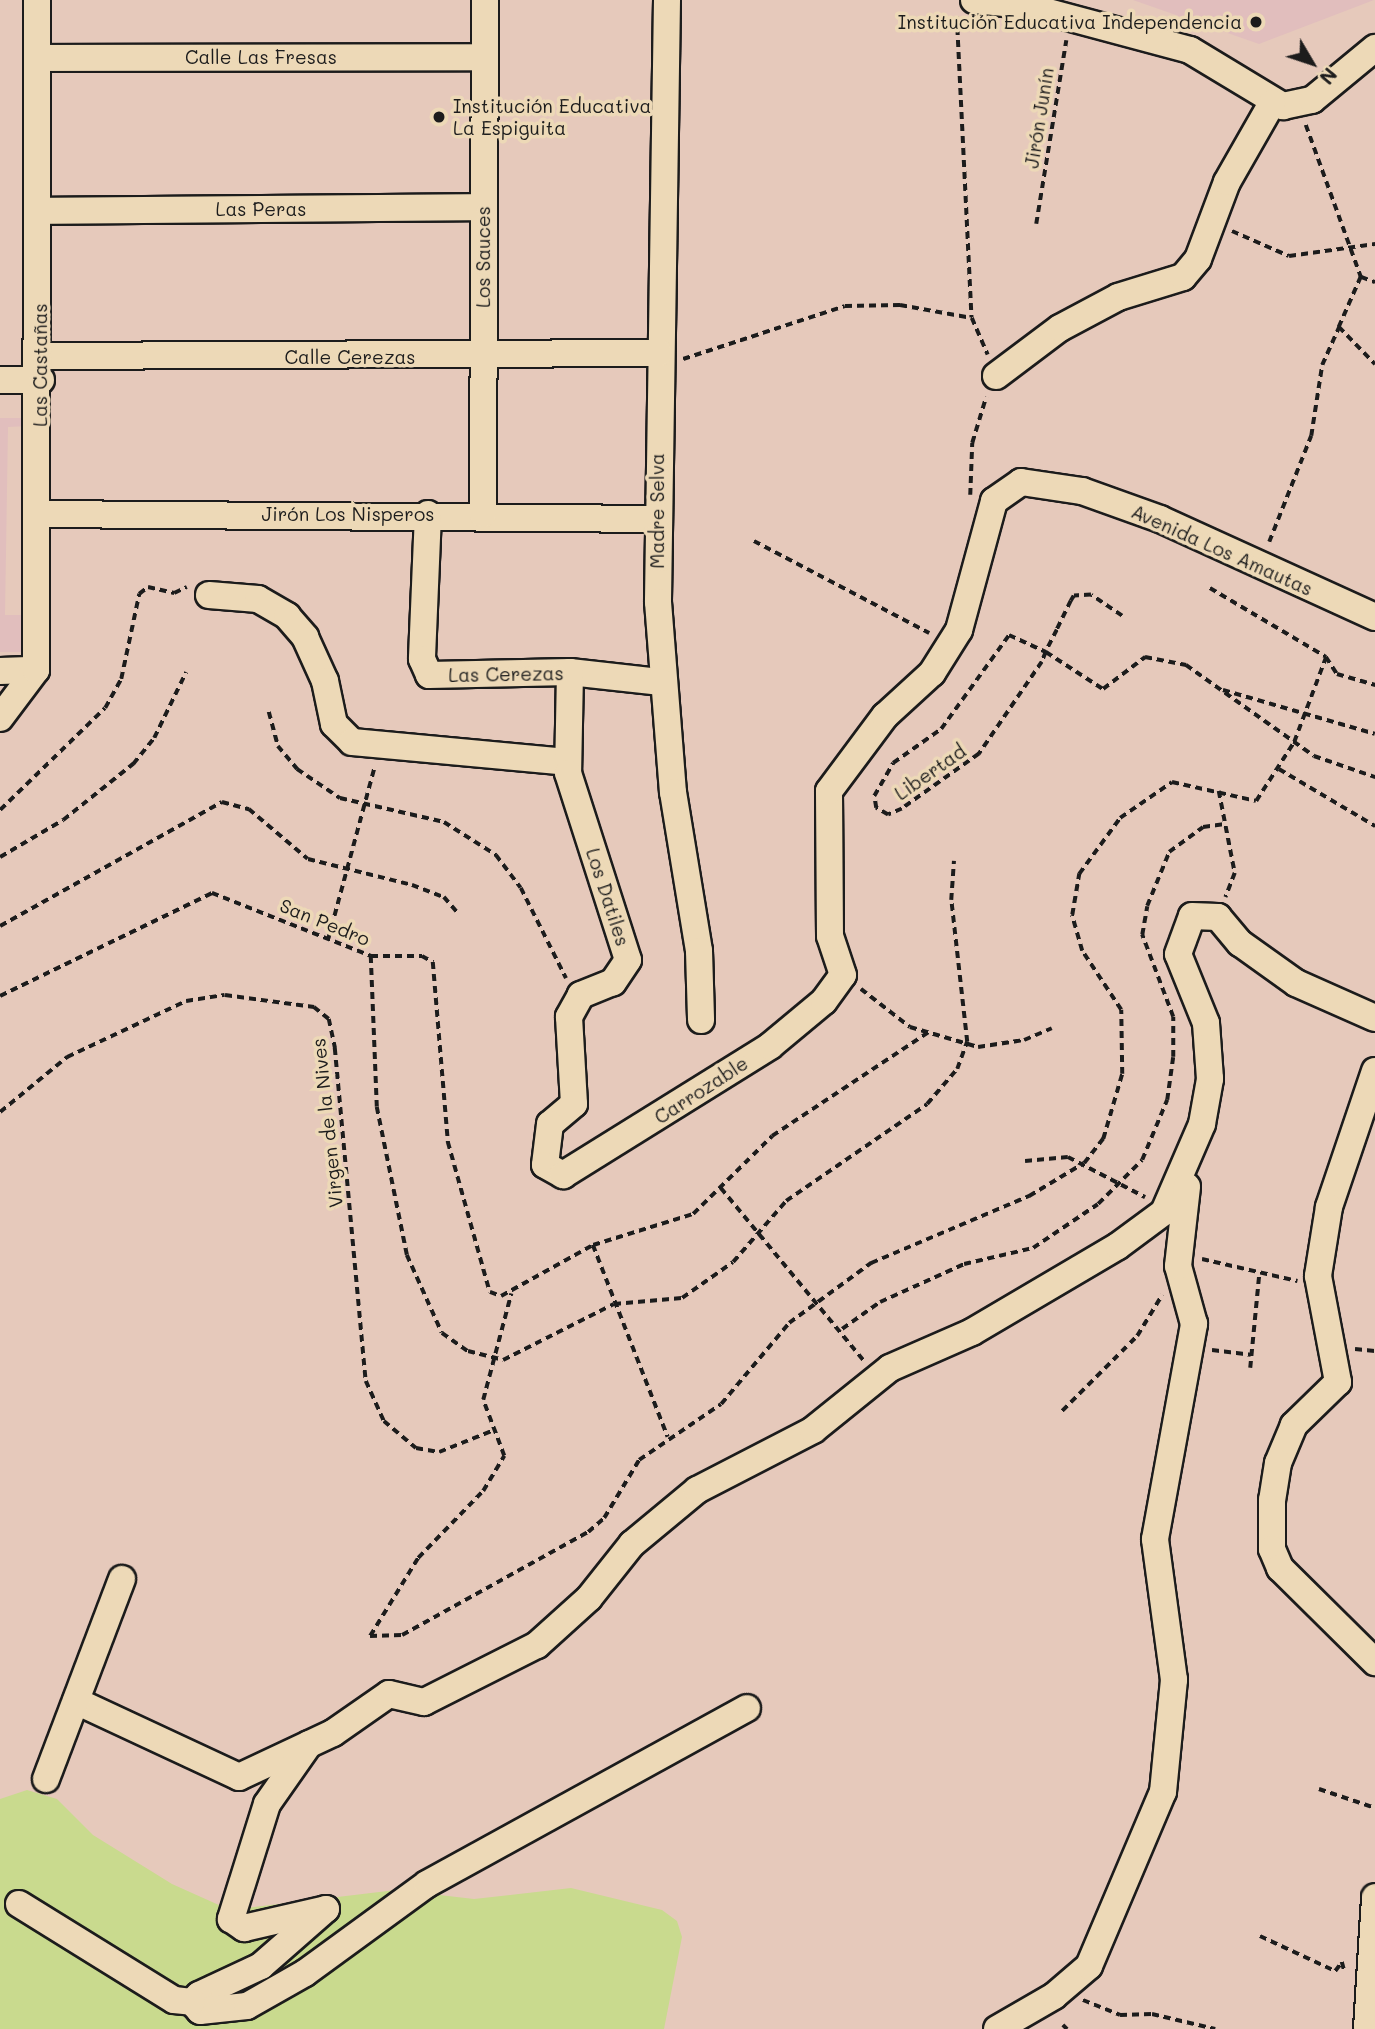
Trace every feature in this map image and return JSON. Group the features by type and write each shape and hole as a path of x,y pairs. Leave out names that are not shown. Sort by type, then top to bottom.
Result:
{"street":[{"name":"Las Castañas","path":"36,670 41,368 37,0"},
{"name":"Los Sauces","path":"483,514 485,0"},
{"name":"Madre Selva","path":"667,0 656,519 661,682 699,951 701,1020"},
{"path":"974,0 1070,17 1190,50 1272,103 1300,102 1375,48"},
{"name":"Calle Las Fresas","path":"37,58 484,57"},
{"path":"996,376 1059,328 1118,297 1183,277 1215,222 1227,182 1272,103"},
{"name":"Las Peras","path":"39,211 483,207"},
{"name":"Calle Cerezas","path":"0,380 41,368 484,357 658,361"},
{"name":"Avenida Los Amautas","path":"843,975 830,936 829,791 885,716 932,673 971,597 994,501 1021,482 1082,491 1258,564 1375,617"},
{"name":"Jirón Los Nisperos","path":"39,514 483,514 656,519"},
{"name":"Las Cerezas","path":"428,514 422,659 429,675 570,672 661,682"},
{"path":"209,595 258,599 287,617 317,662 341,735 377,745 567,762"},
{"path":"0,671 36,670"},
{"path":"0,718 36,670"},
{"name":"Los Datiles","path":"570,672 567,762 628,960 613,982 581,995"},
{"path":"997,2029 1077,1980 1089,1966 1163,1792 1174,1680 1156,1539 1157,1501 1190,1347 1191,1301 1178,1259 1210,1079 1206,1023 1178,940 1192,916 1218,917 1240,943 1296,983 1375,1018"},
{"name":"Carrozable","path":"581,995 569,1017 574,1104 550,1124 545,1165 563,1175 666,1114 770,1046 824,1001 843,975"},
{"path":"1375,1072 1329,1207 1320,1284 1338,1382 1294,1425 1278,1463 1272,1549 1304,1596 1375,1662"},
{"path":"76,1701 239,1777 310,1743 389,1693 424,1702 537,1646 589,1598 632,1544 697,1490 813,1430 876,1378 1052,1286 1164,1212 1202,1124"},
{"path":"46,1779 122,1578"},
{"path":"19,1904 174,2000 192,2002 208,2013 247,2006 306,1973 427,1884 747,1708"},
{"path":"192,2002 261,1966 326,1909 244,1928 231,1919 267,1804 310,1743"},
{"path":"1367,2029 1366,1968 1375,1897"}],"path":[{"path":"957,0 972,318 996,376 972,443 972,503"},
{"name":"Jirón Junín","path":"1036,224 1070,17"},
{"path":"1258,564 1311,436 1322,365 1362,278 1300,102"},
{"path":"1215,222 1289,256 1351,244 1375,244"},
{"path":"1362,278 1375,282"},
{"path":"658,361 845,306 900,305 972,318"},
{"path":"1339,327 1375,364"},
{"path":"754,541 949,644"},
{"path":"0,810 104,708 121,679 139,594 148,587 174,593 187,587 209,595"},
{"path":"1210,588 1326,657 1338,674 1375,685"},
{"name":"Libertad","path":"1046,652 1009,635 940,729 893,763 874,796 876,808 888,815 902,809 979,754 1046,652 1080,593 1122,617"},
{"path":"1046,652 1103,689 1156,656 1185,665 1314,756 1375,777"},
{"path":"930,1031 772,1136 693,1214 593,1245 511,1294 482,1400 504,1456 483,1491 418,1558 370,1636 402,1634 588,1532 604,1518 639,1460 668,1437 721,1404 789,1323 871,1263 1029,1196 1084,1163 1103,1139 1122,1074 1121,1010 1082,951 1072,915 1079,874 1144,796 1172,782 1256,801 1294,742 1308,711 1326,657"},
{"path":"0,857 62,820 133,764 155,738 186,672"},
{"path":"1219,689 1308,711 1375,734"},
{"path":"269,712 278,746 297,769 360,806 444,822 496,855 521,888 557,970 581,995"},
{"path":"328,939 377,745"},
{"path":"1279,769 1375,826"},
{"path":"1218,917 1235,873 1219,791"},
{"path":"0,926 222,802 249,808 285,844 344,871 423,889 444,897 459,914"},
{"path":"842,1329 880,1302 964,1264 1033,1248 1122,1185 1155,1136 1173,1057 1173,1017 1142,934 1147,905 1169,852 1203,827 1225,824"},
{"path":"371,956 377,1107 407,1255 442,1333 503,1360 614,1304 682,1298 759,1236 786,1200 927,1104 957,1069 967,1042 951,900 954,861"},
{"name":"San Pedro","path":"0,996 212,893 371,956 422,956 433,962 448,1142 490,1292 511,1294"},
{"path":"843,975 910,1027 978,1047 1024,1040 1052,1028"},
{"name":"Virgen de la Nives","path":"0,1112 67,1057 186,1001 225,995 314,1007 329,1019 335,1048 371,1391 384,1421 416,1448 439,1452 494,1430"},
{"path":"1025,1161 1049,1156 1084,1163 1164,1212"},
{"path":"721,1188 759,1236 842,1329 876,1378"},
{"path":"593,1245 668,1437"},
{"path":"1062,1412 1137,1336 1178,1259 1320,1284"},
{"path":"1250,1368 1259,1275"},
{"path":"1190,1347 1251,1355"},
{"path":"1319,1789 1375,1808"},
{"path":"1261,1936 1335,1972 1342,1962 1352,1976 1358,1957 1366,1968"},
{"path":"1078,1997 1120,2015 1152,2014 1191,2027 1215,2029"}],"shaded area":[{"name":"Institución Educativa Independencia","path":"1133,0 1374,0 1259,44"},
{"path":"0,418 28,418 28,426 8,427 5,615 26,615 26,652 0,652"}],"green space":[{"path":"27,1790 57,1799 93,1835 172,1884 230,1910 396,1890 474,1899 571,1888 662,1910 677,1921 682,1937 664,2029 0,2029 0,1799"}],"place":[{"name":"Institución Educativa Independencia","path":"1256,22"},
{"name":"Institución Educativa La Espiguita","path":"439,117"}]}
